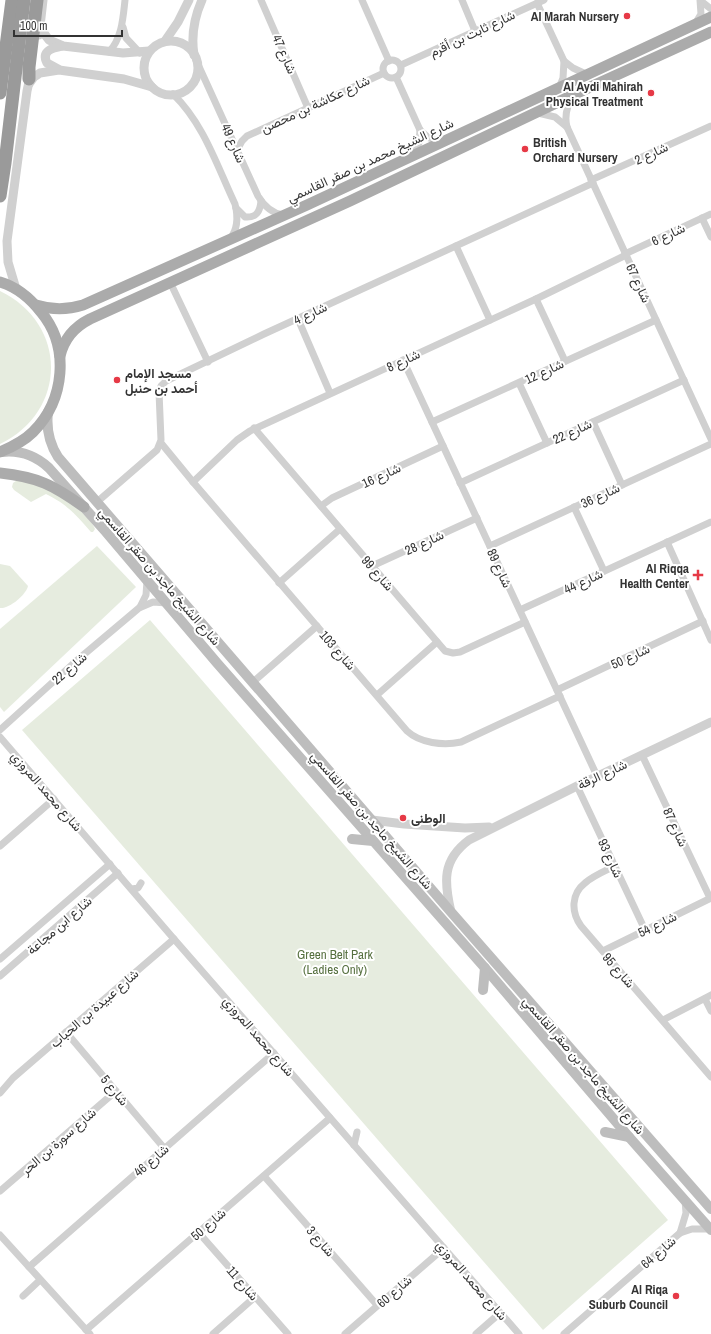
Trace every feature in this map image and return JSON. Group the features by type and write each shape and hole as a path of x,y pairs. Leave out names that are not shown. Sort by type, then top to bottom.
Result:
{"highway":[{"path":"0,94 12,0"},
{"path":"0,196 24,0"},
{"path":"29,82 29,67 37,0"}],"main road":[{"name":"شارع الشيخ محمد بن صقر القاسمي","path":"36,305 59,309 83,305 307,205 711,17"},
{"path":"60,356 67,339 79,325 90,319 711,32"},
{"path":"306,220 298,219 296,214 307,205"},
{"path":"0,282 16,289 36,305 45,316 57,342 60,356 60,377 58,389 48,412 28,436 11,448 0,453"},
{"name":"شارع الشيخ ماجد بن صقر القاسمي","path":"48,412 48,436 54,450 97,502 451,912 711,1209"},
{"name":"شارع الشيخ ماجد بن صقر القاسمي","path":"0,453 22,453 29,455 43,463 84,507 217,663 485,968 629,1137 711,1229"},
{"path":"0,473 33,478 44,482 64,493 84,507"},
{"path":"217,663 221,658 225,658 244,678 253,682"},
{"path":"352,839 372,840"},
{"path":"483,990 485,968"},
{"path":"509,997 517,999 527,1010 532,1009 532,1004"},
{"path":"605,1132 629,1137"}],"street":[{"path":"16,289 8,262 7,241 29,82 44,0"},
{"path":"109,52 117,40 122,24 126,0"},
{"path":"166,41 189,0"},
{"path":"63,46 50,48 46,53 45,60 49,66 59,70 124,78 152,87 160,92 172,94 186,89 191,85 197,72 193,29 197,12 202,0"},
{"name":"شارع 47","path":"261,0 308,108"},
{"path":"362,0 389,61"},
{"path":"462,0 475,31"},
{"path":"700,1 711,9"},
{"path":"695,24 700,14 700,1"},
{"path":"540,2 564,61 564,72 559,88"},
{"name":"شارع ثابت بن أقرم","path":"401,65 540,2"},
{"path":"122,24 126,38 140,53"},
{"path":"40,28 49,40 63,46 109,52 140,53 149,51 166,41 173,41 180,42 186,46 195,58"},
{"path":"149,51 144,65 144,72 146,79 152,87"},
{"name":"شارع 49","path":"195,58 261,201 271,211 283,215"},
{"path":"389,61 397,61 401,65 401,71 396,77 388,77 384,73 383,67 389,61"},
{"path":"564,61 573,68 589,75"},
{"path":"29,82 40,73 59,70"},
{"name":"شارع عكاشة بن محصن","path":"237,150 240,143 247,136 384,73"},
{"path":"396,77 420,130 430,138 441,142"},
{"name":"شارع 49","path":"172,94 192,116 203,133 236,208 236,225 229,240"},
{"name":"شارع 67","path":"574,94 566,112 567,127 711,439"},
{"name":"شارع 67","path":"536,112 555,117 567,127"},
{"name":"شارع 2","path":"592,182 711,126"},
{"path":"412,156 419,143 420,130"},
{"name":"شارع عكاشة بن محصن","path":"230,134 247,136"},
{"name":"شارع 4","path":"160,443 159,392 161,386 166,381 592,182"},
{"path":"236,208 245,217 253,217 259,212 261,201"},
{"name":"شارع 6","path":"626,255 711,214"},
{"path":"702,218 711,237"},
{"path":"456,246 490,320"},
{"name":"شارع 8","path":"192,482 237,440 254,428 536,299 626,255"},
{"path":"170,282 208,362"},
{"path":"536,299 565,362"},
{"path":"298,319 330,393"},
{"name":"شارع 12","path":"432,422 656,320"},
{"name":"شارع 89","path":"403,360 597,776"},
{"name":"شارع 22","path":"460,483 684,380"},
{"path":"519,382 547,443"},
{"path":"593,422 622,485"},
{"name":"شارع 99","path":"254,428 445,651 457,653 525,622"},
{"path":"97,502 157,450 160,443"},
{"name":"شارع 103","path":"160,443 279,583 407,731 414,737 427,741 451,744 466,741 558,693"},
{"name":"شارع 36","path":"490,546 711,444"},
{"name":"شارع 16","path":"321,506 332,498 443,446"},
{"path":"574,507 604,571"},
{"name":"شارع 28","path":"372,566 477,518"},
{"name":"شارع 44","path":"520,610 711,522"},
{"path":"279,583 340,529"},
{"path":"667,542 711,640"},
{"name":"شارع 22","path":"139,608 146,595 147,580"},
{"name":"شارع 22","path":"0,730 75,662 139,608 153,602 167,603"},
{"name":"شارع 50","path":"558,693 703,622"},
{"path":"253,682 317,626"},
{"path":"377,696 437,642"},
{"name":"شارع الرقة","path":"451,912 447,895 446,881 450,862 464,843 494,826 711,722"},
{"name":"شارع محمد المروزي","path":"0,737 174,939 519,1334"},
{"name":"شارع 87","path":"642,755 711,898"},
{"name":"شارع 93","path":"577,786 645,930"},
{"path":"0,846 54,799"},
{"name":"شارع الرقة","path":"372,820 404,824 465,828 494,826"},
{"name":"شارع ابن مجاعة","path":"2,956 110,864"},
{"name":"شارع 95","path":"615,866 584,883 578,890 574,904 574,913 578,922 711,1077"},
{"name":"شارع ابن مجاعة","path":"0,976 118,873"},
{"path":"132,889 138,888 141,883"},
{"name":"شارع 54","path":"603,951 711,898"},
{"name":"شارع عبيدة بن الحباب","path":"0,1093 13,1078 174,939"},
{"path":"663,1020 708,997 711,1011"},
{"name":"شارع 5","path":"66,1032 164,1148"},
{"name":"شارع 46","path":"28,1267 274,1053"},
{"name":"شارع عبيدة بن الحباب","path":"0,1084 13,1078"},
{"name":"شارع سورة بن الحر","path":"0,1191 116,1091"},
{"name":"شارع 50","path":"88,1332 330,1118"},
{"path":"354,1145 357,1132"},
{"name":"شارع 3","path":"264,1176 378,1305"},
{"name":"شارع 64","path":"680,1233 686,1213 684,1200"},
{"name":"شارع 64","path":"564,1334 680,1233 692,1229 711,1229"},
{"name":"شارع 11","path":"199,1233 288,1334"},
{"path":"0,1235 88,1332"},
{"name":"شارع 60","path":"345,1334 444,1248"},
{"path":"23,1296 40,1280"},
{"path":"213,1334 255,1297"},
{"path":"476,1334 500,1313"}],"green space":[{"path":"0,291 22,306 38,324 48,345 51,368 48,390 38,411 22,429 0,444"},
{"path":"19,479 46,487 66,499 81,511 92,523 95,529 93,532 91,532 66,506 54,498 46,494 31,502 14,490 12,487 13,483"},
{"path":"97,546 136,587 4,712 0,707 0,629"},
{"path":"0,564 10,566 28,586 27,590 17,601 4,608 0,608"},
{"name":"Green Belt Park (Ladies Only)","path":"150,620 668,1220 543,1330 22,730"}],"place":[{"name":"Al Marah Nursery","path":"627,16"},
{"name":"Al Aydi Mahirah Physical Treatment","path":"651,93"},
{"name":"British Orchard Nursery","path":"525,149"},
{"name":"مسجد الإمام أحمد بن حنبل","path":"117,380"},
{"name":"Al Riqqa Health Center","path":"698,575"},
{"name":"الوطنی","path":"403,818"},
{"name":"Al Riqa Suburb Council","path":"676,1296"}]}
